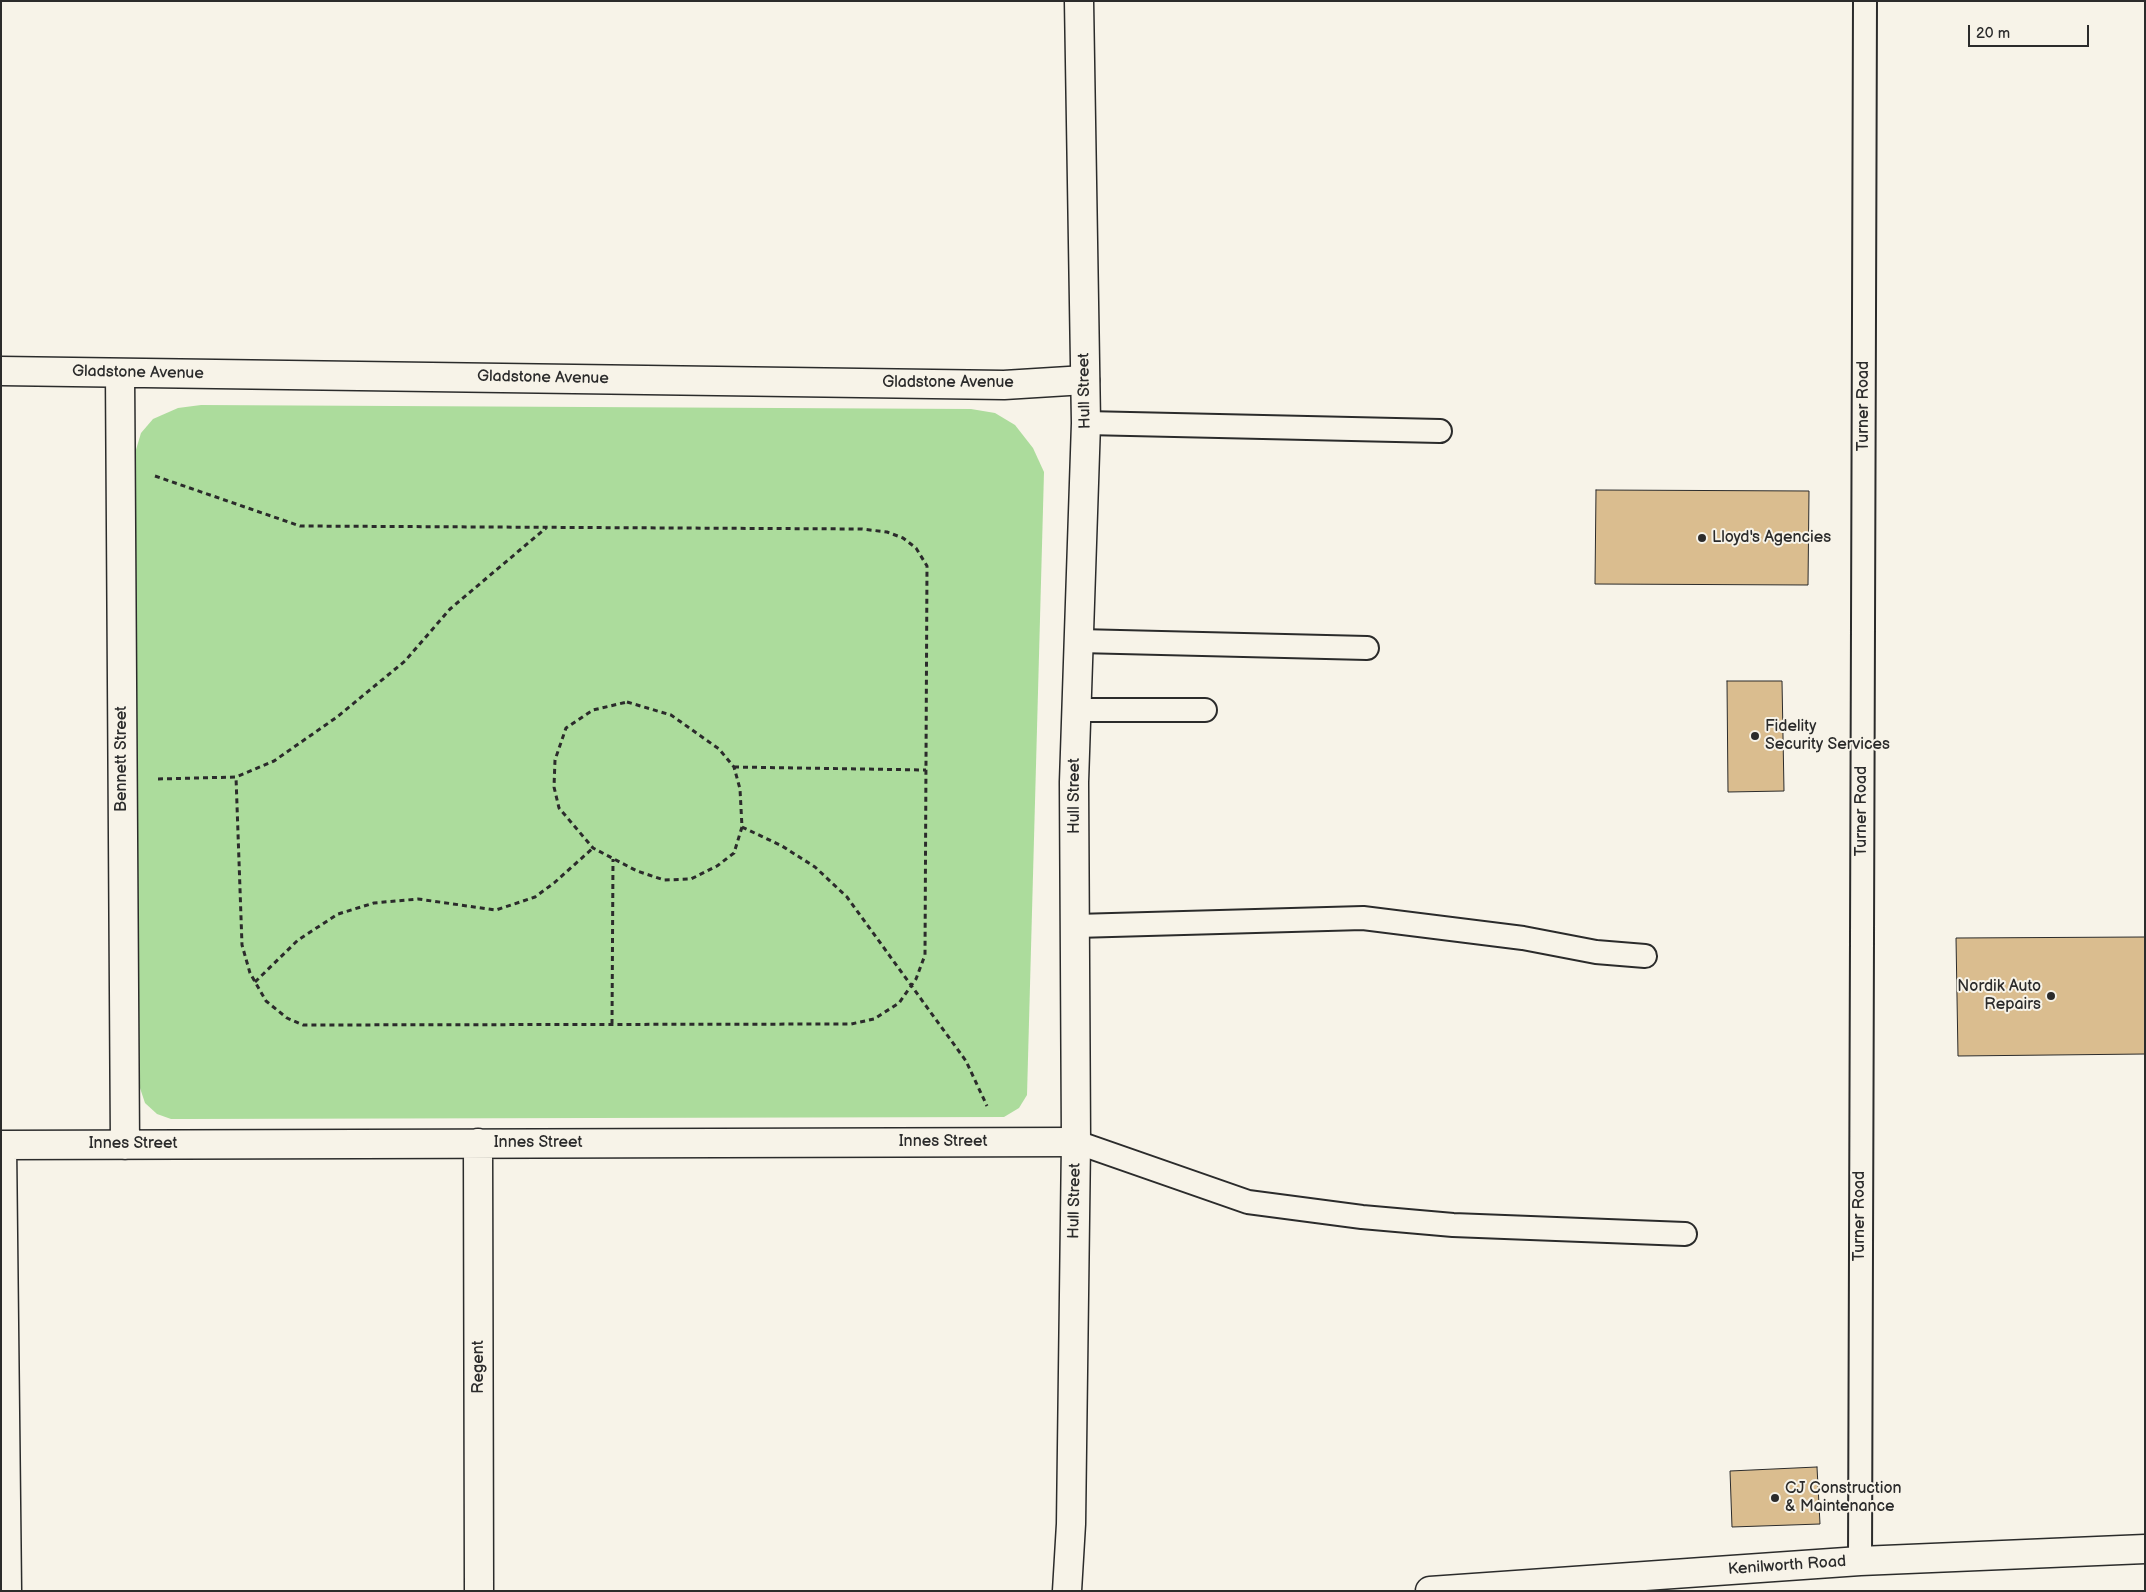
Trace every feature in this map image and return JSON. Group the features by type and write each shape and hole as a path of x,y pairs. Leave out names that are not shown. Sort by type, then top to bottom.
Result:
{"street":[{"name":"Hull Street","path":"1067,1591 1071,1524 1076,1142 1074,782 1086,423 1079,1"},
{"name":"Gladstone Avenue","path":"1,371 1004,384 1085,380"},
{"name":"Bennett Street","path":"120,373 125,1144"},
{"name":"Innes Street","path":"1,1145 1076,1142"},
{"name":"Regent","path":"478,1144 479,1591"},
{"path":"1,1145 7,1591"},
{"name":"Kenilworth Road","path":"1430,1591 1860,1561 2145,1549"}],"lane":[{"name":"Turner Road","path":"1860,1561 1865,1"},
{"path":"1086,423 1440,431"},
{"path":"1079,640 1367,648"},
{"path":"1077,710 1205,710"},
{"path":"1076,926 1363,918 1523,938 1596,952 1645,956"},
{"path":"1076,1142 1248,1202 1362,1218 1454,1225 1685,1234"}],"path":[{"path":"120,464 300,526 862,530 887,532 903,538 916,548 927,566 925,955 916,979 899,1003 874,1019 851,1024 304,1025 287,1018 266,1001 250,974 242,945 236,777"},
{"path":"122,780 236,777 274,761 337,717 406,661 450,609 546,527"},
{"path":"627,702 670,715 719,749 734,767 740,789 742,828 734,853 717,866 691,879 664,880 637,871 593,848 559,808 554,787 555,760 566,728 593,710 627,702"},
{"path":"734,767 926,770"},
{"path":"742,828 782,846 815,867 847,897 966,1061 986,1102 1000,1142"},
{"path":"255,982 298,940 338,914 374,903 418,899 496,910 535,897 554,883 593,848"},
{"path":"612,1024 613,858"}],"green space":[{"path":"201,405 971,409 995,413 1015,425 1033,448 1044,472 1027,1095 1019,1108 1004,1117 171,1119 157,1114 145,1103 138,1082 135,453 141,433 153,419 178,408"}],"building":[{"name":"Lloyd's Agencies","path":"1596,490 1809,491 1808,585 1595,584"},
{"name":"Fidelity Security Services","path":"1727,681 1782,681 1784,791 1728,792"},
{"name":"Nordik Auto Repairs","path":"2145,937 2145,1054 1958,1056 1956,938"},
{"name":"CJ Construction & Maintenance","path":"1817,1467 1820,1524 1732,1527 1730,1471"}],"place":[{"name":"Lloyd's Agencies","path":"1702,538"},
{"name":"Fidelity Security Services","path":"1755,736"},
{"name":"Nordik Auto Repairs","path":"2051,996"},
{"name":"CJ Construction & Maintenance","path":"1775,1498"}]}
